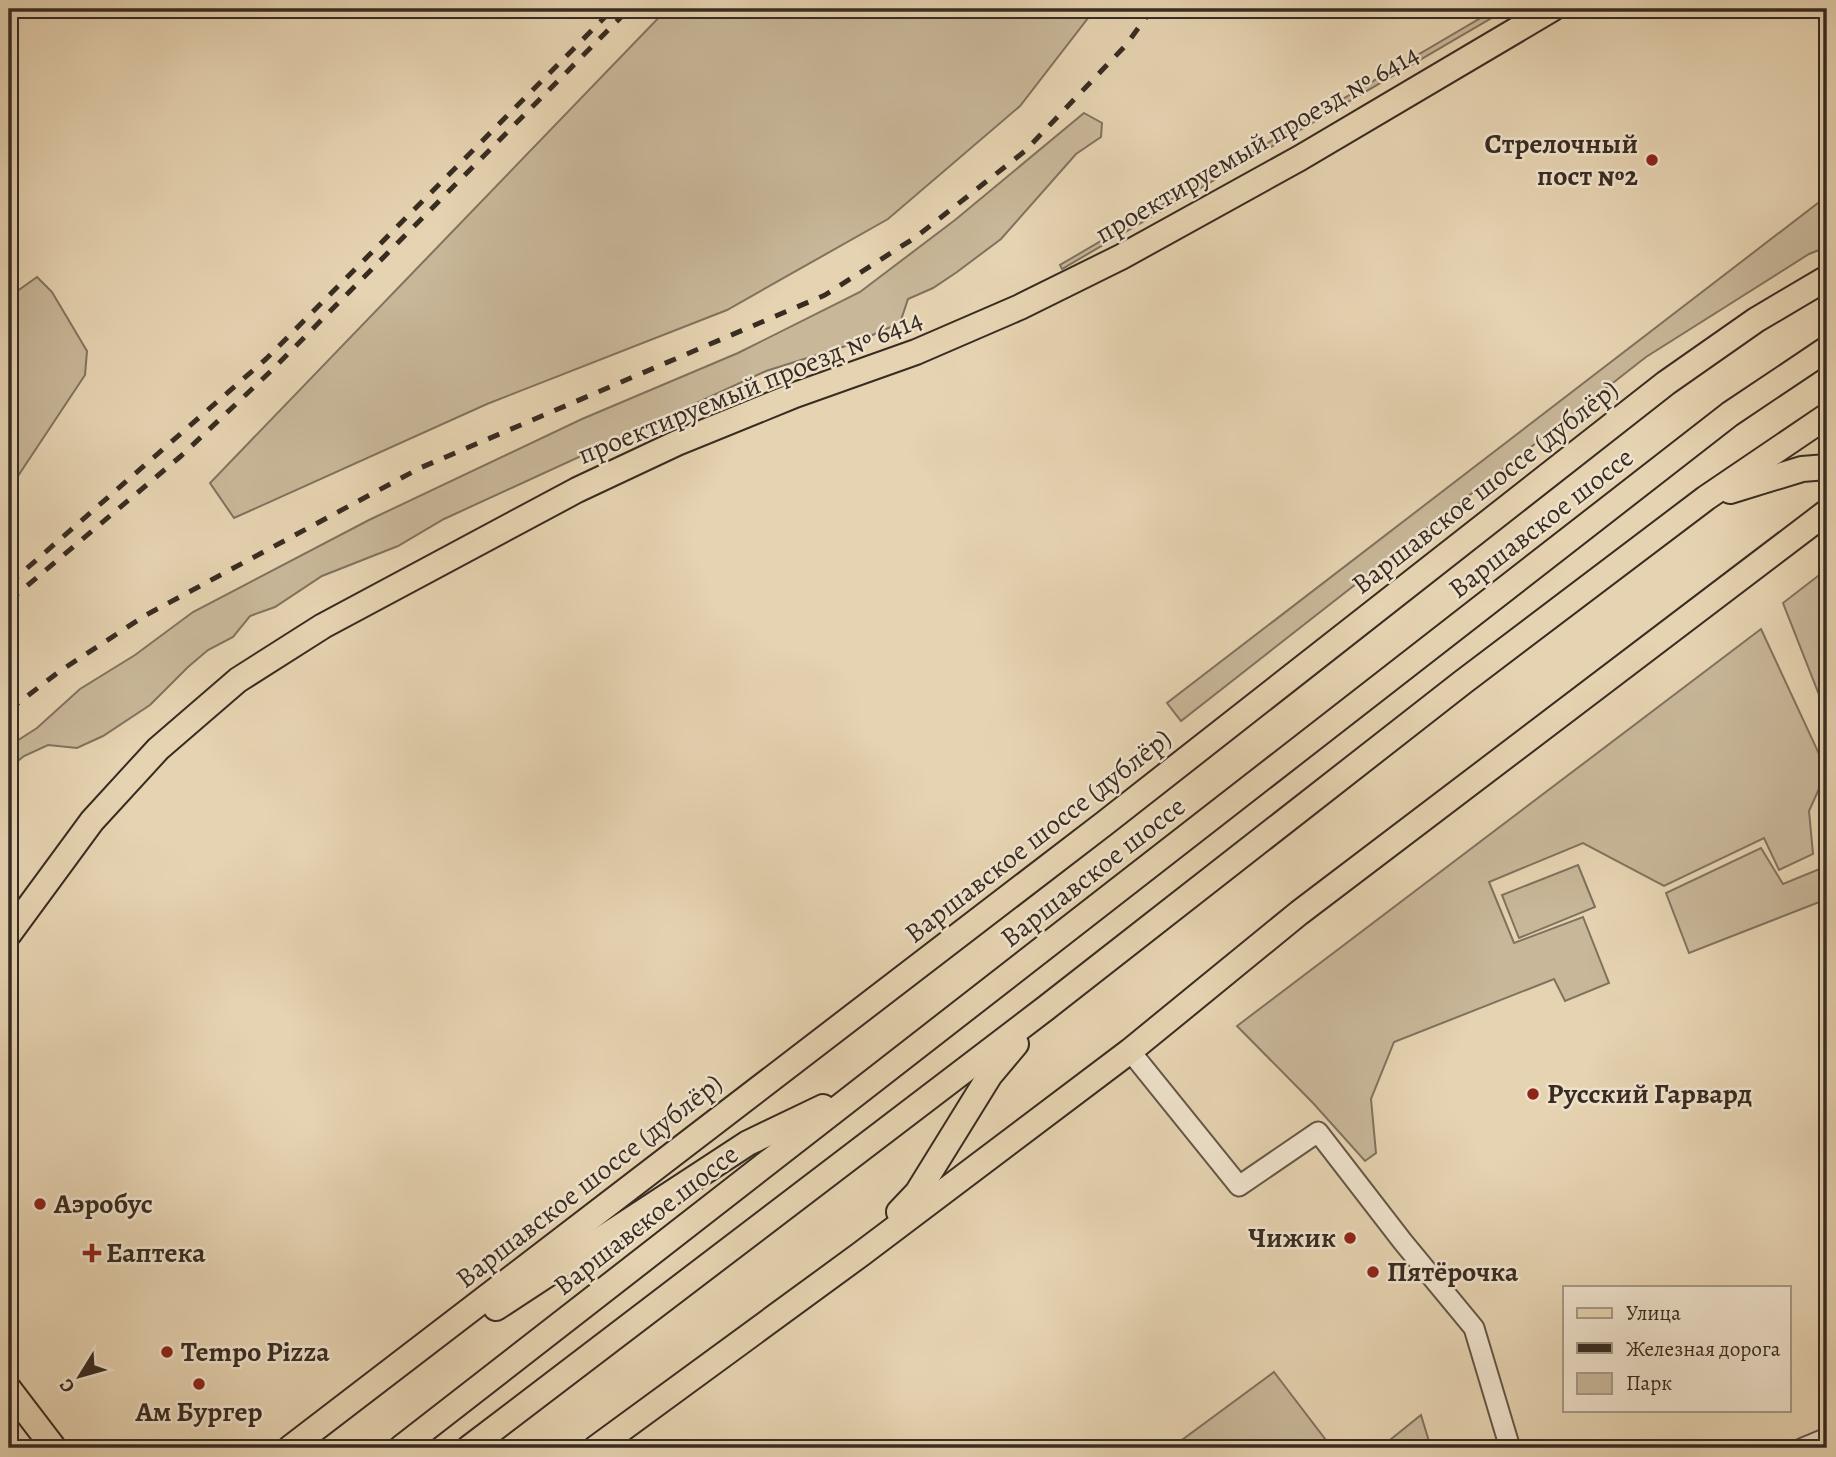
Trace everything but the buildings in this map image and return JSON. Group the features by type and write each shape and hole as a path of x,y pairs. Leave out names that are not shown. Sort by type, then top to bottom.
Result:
{"main road":[{"name":"проектируемый проезд № 6414","path":"9,934 92,821 158,749 238,680 324,626 577,490 665,449 795,395 916,352 1020,307 1121,257 1300,158 1552,9"},
{"name":"Варшавское шоссе (дублёр)","path":"290,1448 1095,831 1666,383 1756,320 1827,278"},
{"name":"Варшавское шоссе","path":"401,1448 1730,414 1827,349"},
{"path":"469,1448 1046,1008 1463,682 1706,498 1827,416"},
{"path":"1706,498 1802,469 1827,467"},
{"path":"596,1448 861,1254 1130,1051 1299,914 1827,512"},
{"path":"861,1254 917,1193 990,1075 1046,1008"},
{"path":"375,1383 466,1328 748,1143 867,1085"},
{"path":"9,1389 54,1448"}],"street":[{"path":"1130,1051 1239,1186 1318,1132 1474,1328 1510,1448"},
{"path":"301,1448 328,1420"},
{"path":"1803,1448 1827,1438"}],"green space":[{"path":"667,9 1095,9 1020,106 888,219 727,310 487,404 234,518 210,483"},
{"path":"1496,9 1507,9 1062,269 1060,265"},
{"path":"1084,113 1102,123 1101,137 1076,154 1001,239 933,288 908,299 900,323 852,344 766,371 444,519 398,546 322,576 275,607 250,616 233,637 208,650 150,705 103,736 77,748 48,745 24,756 9,768 9,746 37,728 80,689 135,655 193,612 369,520 582,419 738,353 860,292 955,220"},
{"path":"1827,196 1827,247 1809,254 1646,357 1181,721 1167,703"},
{"path":"37,277 52,292 87,351 85,375 14,482 9,480 9,297"},
{"path":"1827,569 1827,715 1783,603"},
{"path":"1761,629 1827,771 1809,811 1813,854 1779,870 1764,838 1664,886 1583,843 1489,882 1514,943 1583,917 1609,983 1565,1001 1554,979 1394,1042 1371,1099 1376,1153 1365,1161 1313,1103 1237,1026"},
{"path":"1761,848 1783,884 1827,866 1827,899 1689,953 1666,893"},
{"path":"1578,865 1595,907 1519,938 1502,895"},
{"path":"1274,1372 1332,1448 1171,1448"},
{"path":"1421,1415 1431,1448 1380,1448"}],"railway":[{"path":"9,584 266,359 613,9"},
{"path":"9,601 181,456 273,369 629,9"},
{"path":"9,710 60,671 146,615 420,468 825,295 916,237 1025,151 1126,45 1152,9"}],"place":[{"name":"Стрелочный пост №2","path":"1652,160"},
{"name":"Русский Гарвард","path":"1533,1094"},
{"name":"Аэробус","path":"40,1204"},
{"name":"Чижик","path":"1350,1238"},
{"name":"Еаптека","path":"92,1253"},
{"name":"Пятёрочка","path":"1373,1272"},
{"name":"Tempo Pizza","path":"167,1352"},
{"name":"Ам Бургер","path":"199,1384"}]}
